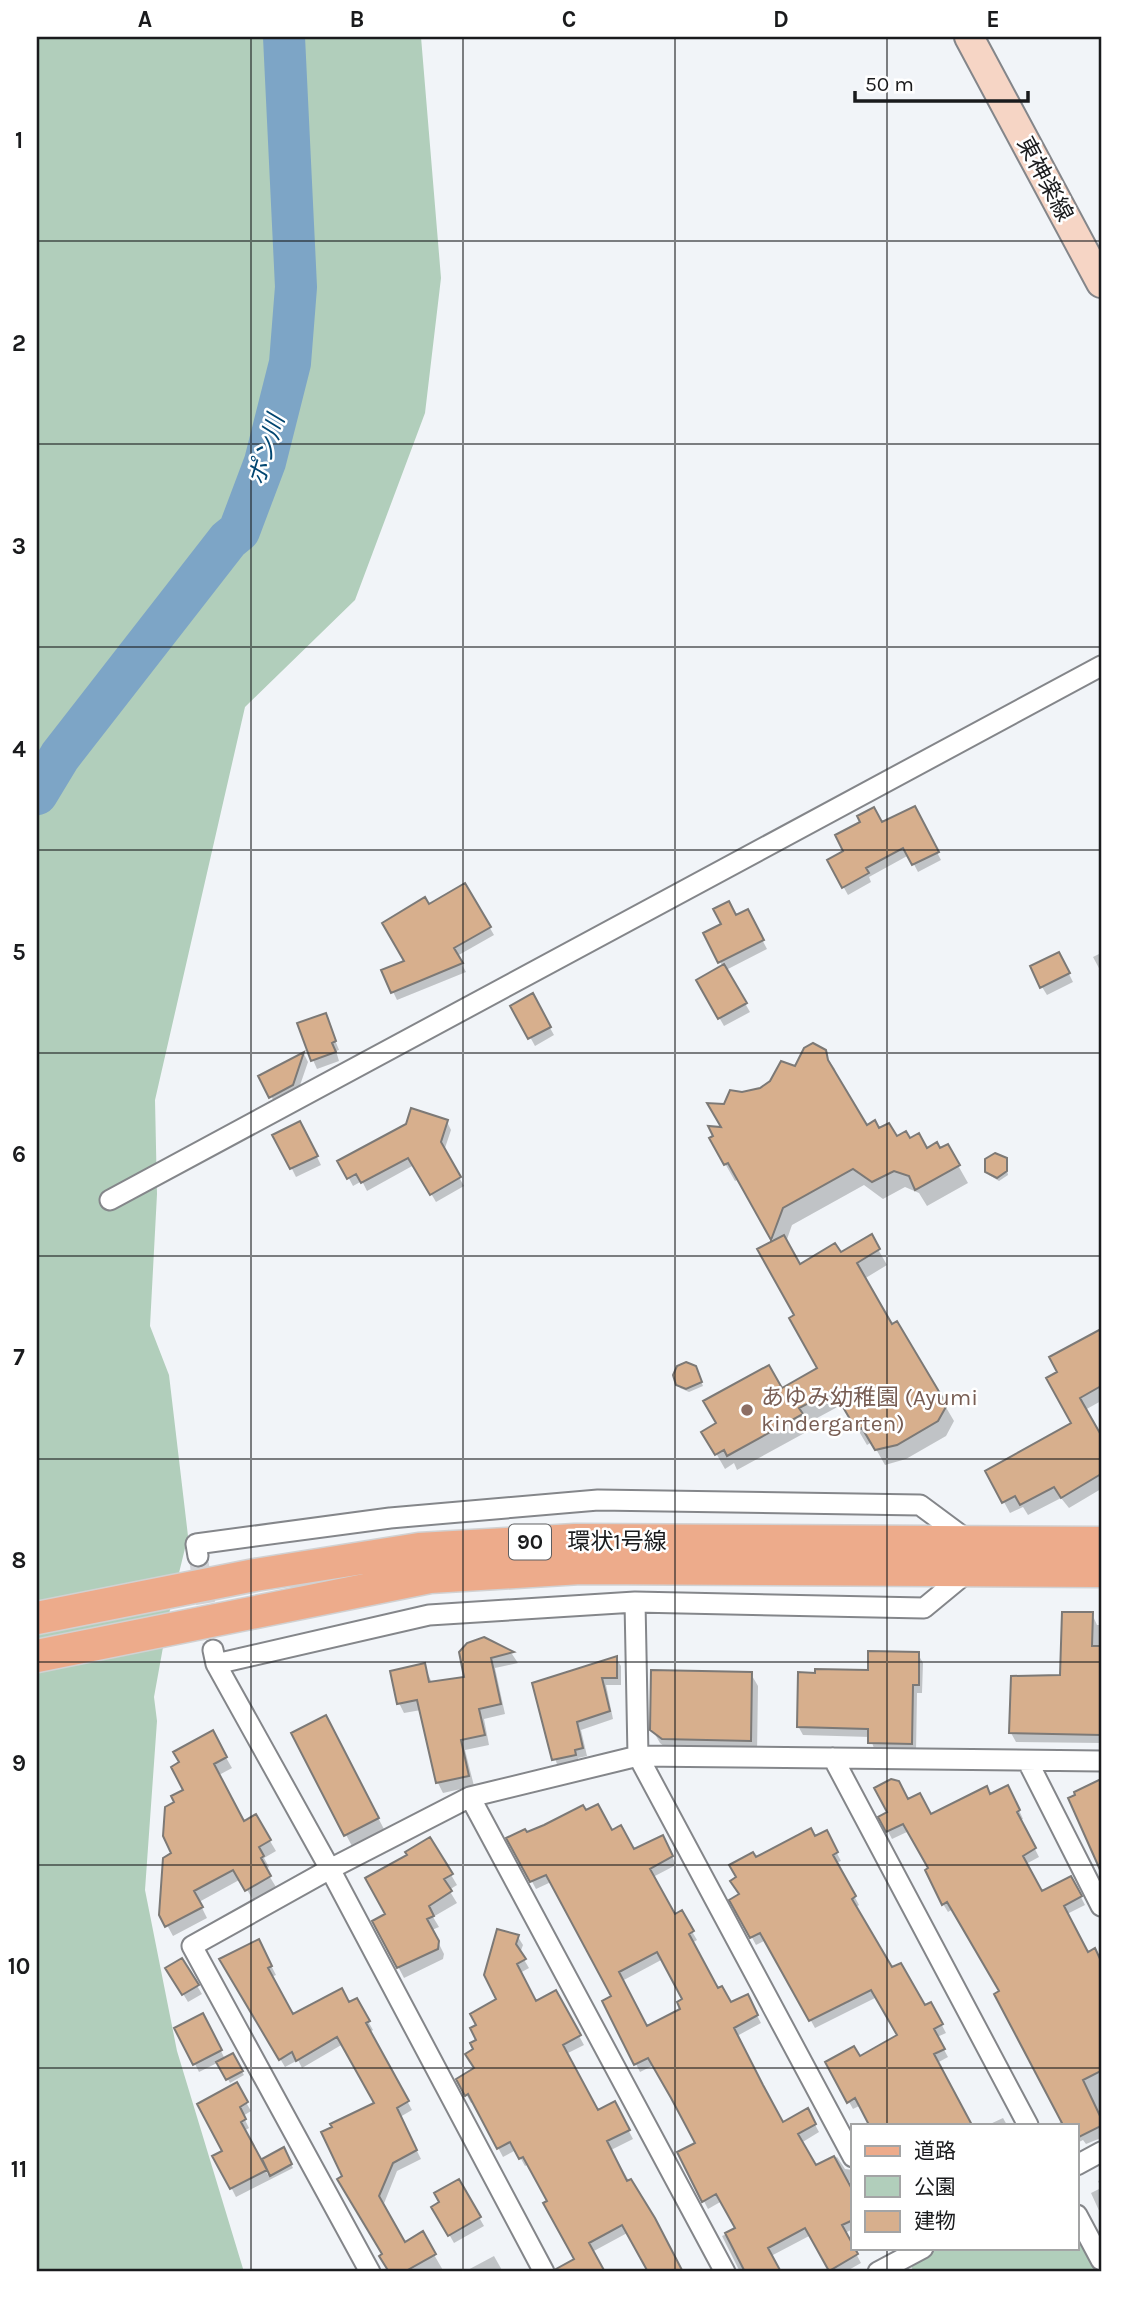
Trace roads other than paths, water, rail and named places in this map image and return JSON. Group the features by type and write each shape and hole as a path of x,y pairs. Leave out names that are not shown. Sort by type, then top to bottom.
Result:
{"main road":[{"name":"東神楽線","path":"969,37 1101,283"},
{"name":"環状1号線","path":"37,1618 255,1575 432,1548 575,1540 970,1556 1101,1571"},
{"name":"環状1号線","path":"37,1656 430,1577 504,1570 970,1556 1101,1543"}],"street":[{"path":"110,1200 1101,666"},
{"path":"198,1556 195,1544 390,1517 598,1500 920,1506 970,1556 924,1608 635,1602 429,1615 214,1657 544,2272"},
{"path":"635,1602 638,1756 851,2153"},
{"path":"370,2272 192,1946 330,1869 470,1797 638,1756 1101,1761"},
{"path":"834,1758 1027,2124"},
{"path":"1028,1762 1101,1906"},
{"path":"470,1797 726,2272"},
{"path":"1078,2164 1101,2152"},
{"path":"1078,2217 1101,2260"},
{"path":"878,2272 911,2256"}],"water":[{"path":"47,753 66,770 37,819 37,770"}],"waterway":[{"name":"ポン川","path":"37,794 60,756 228,540 239,531 265,462 290,363 296,287 284,37"}],"tunnel":[{"path":"198,1556 213,1650"}],"place":[{"name":"あゆみ幼稚園 (Ayumi kindergarten)","path":"747,1410"}]}
